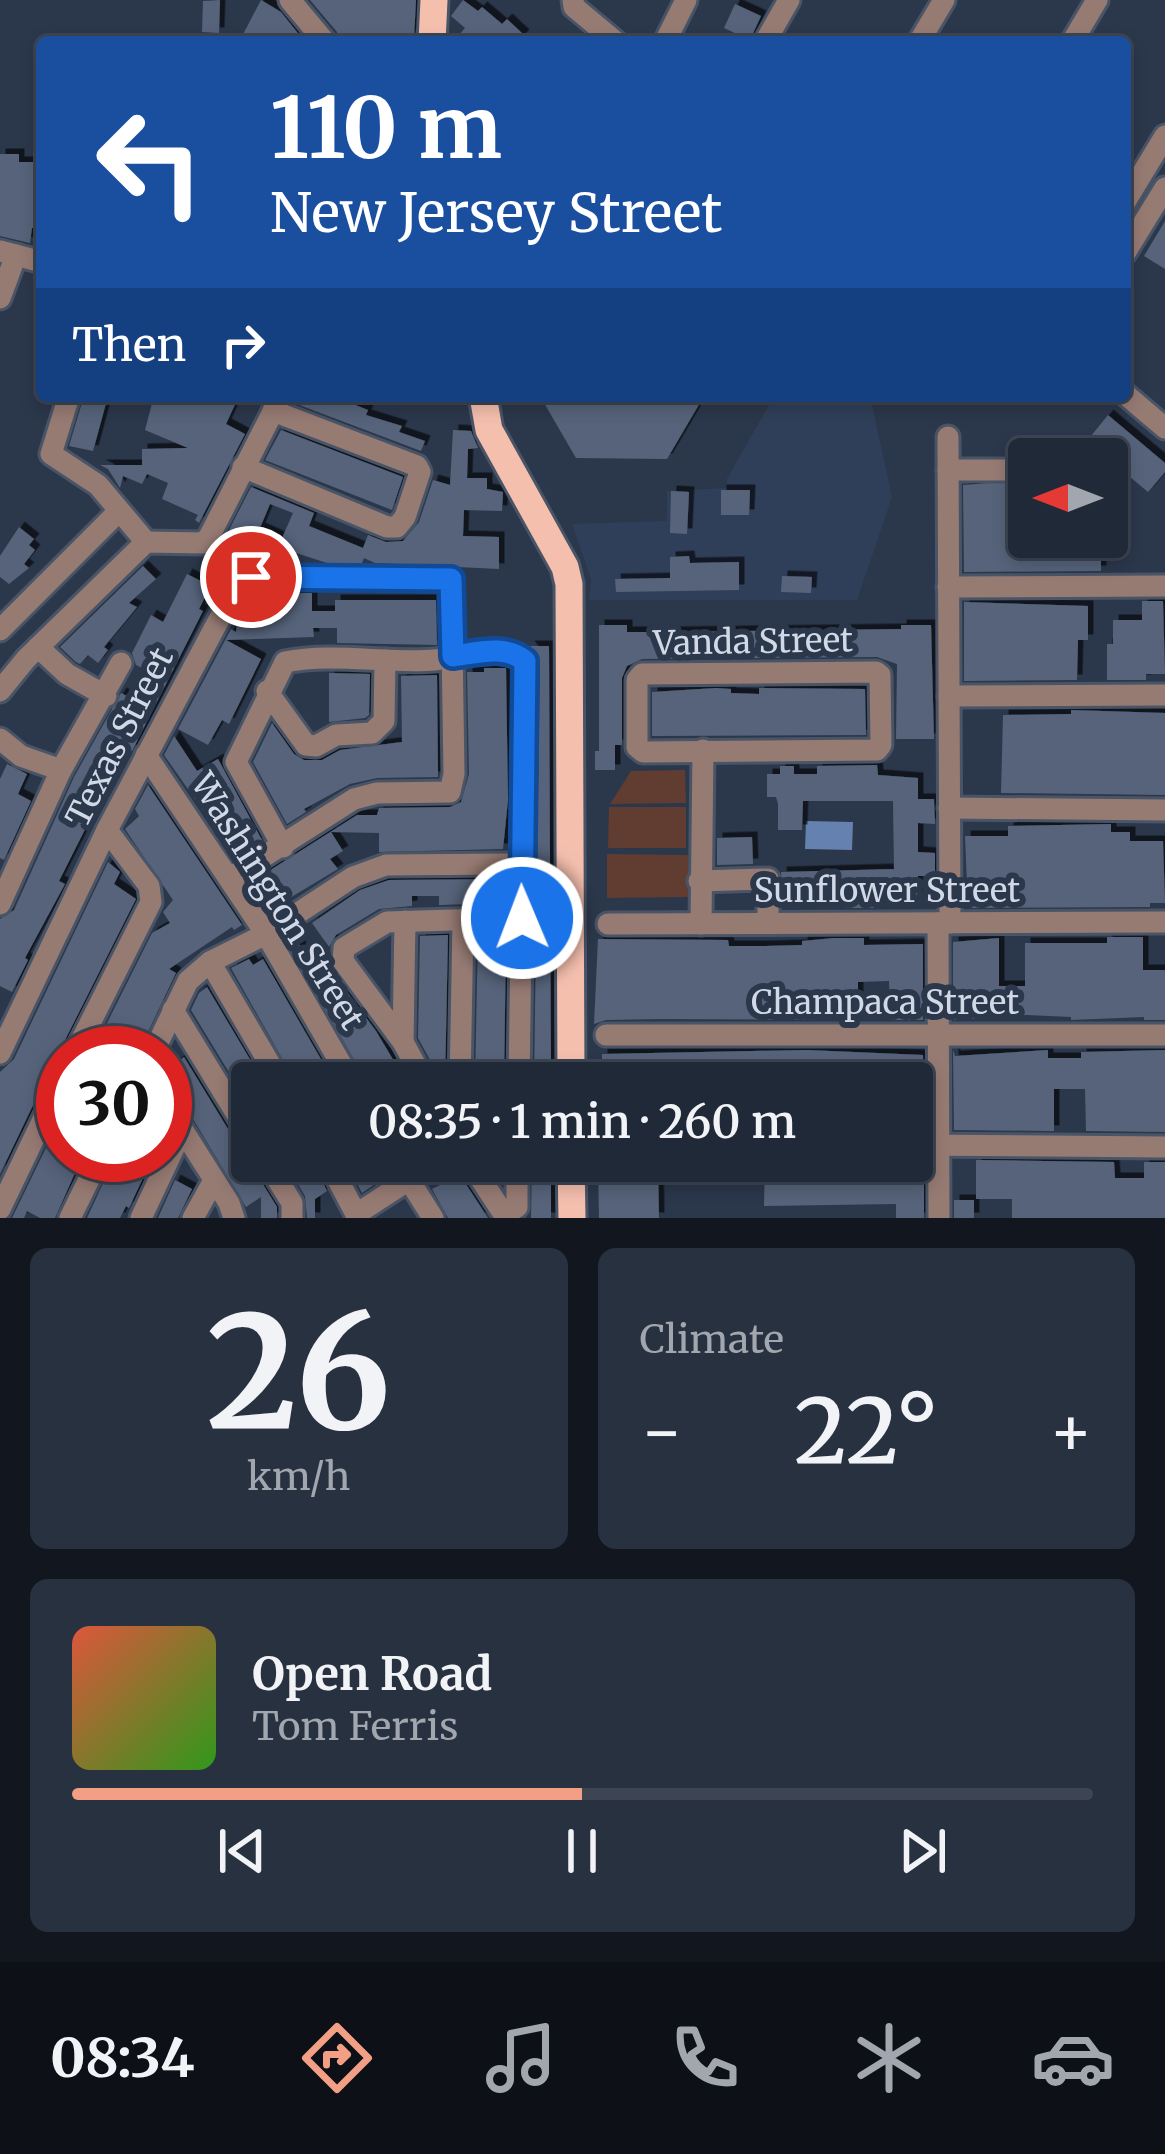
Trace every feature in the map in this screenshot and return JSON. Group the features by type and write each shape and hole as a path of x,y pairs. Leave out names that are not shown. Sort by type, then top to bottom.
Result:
{"main road":[{"path":"432,36 434,0"},
{"path":"484,402 489,430 565,567 569,584 571,1062"},
{"path":"572,1182 572,1218"}],"street":[{"path":"290,0 321,36"},
{"path":"573,0 574,7 609,36"},
{"path":"668,36 686,0"},
{"path":"768,36 789,0"},
{"path":"923,36 944,0"},
{"path":"1076,36 1097,0"},
{"path":"1131,192 1165,136"},
{"path":"1131,243 1165,188"},
{"path":"0,298 8,253"},
{"path":"1131,399 1165,427"},
{"path":"67,402 51,454 98,485 146,542 203,544 243,467 277,404 417,466 420,472 398,527 243,467"},
{"path":"939,1218 938,1035 950,808 948,437"},
{"path":"948,470 1007,470"},
{"path":"0,630 118,512"},
{"path":"0,691 38,646 146,542"},
{"name":"Texas Street","path":"0,1053 107,830 239,580 451,579 453,656"},
{"path":"46,584 80,606"},
{"path":"948,586 1165,586"},
{"path":"38,646 67,674 106,696"},
{"path":"284,847 236,762 281,664 290,660 424,661 500,650 525,661 519,1062"},
{"path":"230,878 355,799 451,792 453,656"},
{"path":"268,692 306,746 336,735 372,733 384,721 385,660"},
{"path":"2,892 61,770 121,663"},
{"name":"Vanda Street","path":"642,674 880,675 877,750 703,750 644,752 637,747 637,680 642,674"},
{"path":"949,696 1165,695"},
{"path":"0,739 21,756 61,770"},
{"path":"701,924 703,750"},
{"name":"Washington Street","path":"146,755 266,934 340,1062"},
{"path":"950,808 1165,810"},
{"path":"89,1026 151,902 148,886 107,830"},
{"path":"166,1026 188,981 210,962 266,934 353,877 386,865 520,864"},
{"path":"699,880 768,879 768,923"},
{"path":"414,1062 341,954 344,948 387,922 522,918"},
{"path":"403,1042 405,920"},
{"name":"Sunflower Street","path":"608,924 1165,922"},
{"path":"461,1062 464,923"},
{"path":"210,962 269,1062"},
{"path":"173,1010 231,1105"},
{"name":"Champaca Street","path":"606,1035 1165,1035"},
{"path":"0,1209 36,1144"},
{"path":"933,1145 1165,1147"},
{"path":"192,1147 234,1218"},
{"path":"70,1218 87,1182"},
{"path":"141,1218 158,1182"},
{"path":"193,1218 213,1182"},
{"path":"279,1182 292,1203 292,1218"},
{"path":"340,1182 358,1215 410,1183 433,1218"},
{"path":"483,1182 507,1213 517,1207 518,1182"}],"shaded area":[{"path":"771,402 871,402 892,497 857,600 589,600 591,579 572,524 667,521 667,491 727,488 727,479"},
{"path":"685,770 686,803 610,804 631,771"},
{"path":"609,807 686,807 686,848 608,848"},
{"path":"806,821 853,822 852,850 805,849"},
{"path":"607,854 688,855 688,897 607,898"}],"building":[{"path":"220,0 219,33 202,32 203,1"},
{"path":"261,0 281,12 300,36 242,36"},
{"path":"310,0 416,0 414,36 338,36"},
{"path":"463,0 478,11 482,7 502,24 507,19 524,35 458,36 465,28 451,16"},
{"path":"735,4 761,16 752,36 724,28"},
{"path":"0,154 19,154 19,162 36,162 36,228 32,228 30,243 0,236"},
{"path":"1165,221 1165,269 1144,256"},
{"path":"82,402 106,402 93,451 69,446"},
{"path":"152,402 236,402 226,424 245,434 199,523 198,515 162,499 168,483 147,474 142,484 123,476 120,488 100,465 142,465 142,449 188,448 145,430"},
{"path":"354,402 368,410 366,415 402,426 399,432 425,441 421,451 294,403"},
{"path":"543,402 700,402 667,459 576,458"},
{"path":"1108,415 1165,463 1165,472 1148,492 1128,475 1128,438 1089,438"},
{"path":"281,430 403,477 392,510 265,460"},
{"path":"453,430 471,431 478,448 468,449 467,478 487,478 487,489 503,492 502,511 464,510 463,536 499,537 499,569 375,563 364,558 362,563 327,563 293,552 289,562 272,562 239,546 243,539 228,532 251,487 314,513 309,526 363,548 368,535 386,542 403,541 419,522 433,480 450,485","holes":["270,504 293,513 282,538 260,528"]},
{"path":"1008,482 1008,558 1101,558 1101,571 964,572 963,485"},
{"path":"721,490 750,490 749,515 721,515"},
{"path":"671,491 689,492 687,534 670,533"},
{"path":"19,527 34,539 29,545 35,550 24,564 29,568 9,584 0,577 0,556"},
{"path":"689,556 690,563 739,562 739,590 616,592 615,579 670,578 670,557"},
{"path":"143,566 156,579 129,603 137,607 104,647 108,650 98,663 88,655 80,664 76,662 60,647"},
{"path":"187,574 211,586 199,609 203,611 132,751 109,739 97,760 115,770 59,881 65,884 12,992 0,986 0,919 14,910 74,777 121,693 131,698 146,670 136,665 132,653 151,615 163,622"},
{"path":"782,576 812,577 811,593 781,592"},
{"path":"250,593 312,593 312,611 335,611 335,600 436,600 437,645 337,643 337,628 313,628 314,637 226,640 261,659 229,724 222,720 208,745 178,729 231,629 236,632 238,615"},
{"path":"1142,601 1163,601 1165,674 1146,674 1146,680 1107,680 1113,620 1142,620"},
{"path":"964,602 1088,606 1088,640 1078,640 1077,680 964,681"},
{"path":"599,625 627,625 627,632 674,632 931,625 934,739 896,739 897,664 877,657 642,659 627,666 622,678 622,745 615,745 615,770 595,770"},
{"path":"529,646 549,646 551,1062 534,1062 540,661"},
{"path":"484,668 506,668 508,800 503,849 379,852 379,833 331,832 343,851 330,859 338,869 268,911 250,883 357,815 377,815 379,808 450,807 461,802 469,774 467,672 484,672"},
{"path":"329,673 370,674 369,715 329,722"},
{"path":"437,675 438,777 377,778 350,784 287,824 253,762 272,723 294,754 304,760 402,742 401,676"},
{"path":"716,688 759,694 759,688 865,689 866,735 652,736 652,692"},
{"path":"1071,710 1165,713 1165,795 1001,793 1003,715 1071,714"},
{"path":"174,736 197,771 218,759 262,840 233,858 164,755"},
{"path":"7,764 27,774 18,794 31,801 4,860 0,858 0,779"},
{"path":"877,765 878,775 918,778 918,799 934,799 935,824 918,823 918,852 935,853 935,876 918,876 917,896 888,896 888,900 875,900 875,908 845,908 845,900 821,900 821,908 793,908 793,899 783,899 781,872 894,869 893,801 803,801 802,830 778,830 778,804 776,797 767,797 767,774 780,774 780,766 794,766 794,774 817,774 817,766"},
{"path":"148,785 242,925 169,969 176,973 151,1026 106,1026 152,933 170,923 163,912 173,900 125,829 139,816 135,809"},
{"path":"1111,824 1111,832 1130,832 1130,841 1163,841 1165,903 1150,903 1150,907 968,908 965,836 1008,836 1008,826"},
{"path":"752,837 753,864 717,865 717,838"},
{"path":"108,862 120,872 114,884 136,899 72,1026 36,1026 36,1099 0,1174 0,1072 14,1059"},
{"path":"506,879 507,903 439,905 439,896 412,896 412,906 379,909 336,935 329,947 312,923 360,890 389,880"},
{"path":"478,934 489,934 489,940 506,940 504,1062 475,1062"},
{"path":"448,935 445,1062 430,1060 418,1038 420,936"},
{"path":"1107,937 1143,937 1143,970 1165,970 1165,1020 1027,1015 953,1020 953,942 999,938 999,986 1025,986 1025,943 1107,943"},
{"path":"295,938 314,968 328,959 394,1062 355,1062 288,943"},
{"path":"864,938 864,945 923,944 923,1020 890,1020 889,981 858,982 858,1020 660,1019 594,1024 598,939 728,940 729,946 766,946"},
{"path":"249,959 253,965 263,959 323,1062 284,1062 231,968"},
{"path":"207,987 252,1062 231,1062 231,1076 191,1010"},
{"path":"807,1050 923,1055 923,1062 602,1062 602,1054"},
{"path":"953,1050 955,1056 1048,1050 1048,1058 1081,1058 1081,1052 1165,1050 1165,1132 1086,1131 1085,1089 1054,1089 1054,1131 954,1130"},
{"path":"192,1070 231,1134 231,1182 262,1182 277,1207 277,1218 261,1218 261,1197 246,1207 192,1117"},
{"path":"976,1160 1114,1162 1115,1178 1144,1178 1144,1162 1165,1162 1165,1218 1012,1218 1012,1199 976,1199"},
{"path":"36,1168 36,1182 71,1182 55,1218 40,1218 27,1211 24,1218 12,1218"},
{"path":"104,1182 141,1182 120,1218 87,1218"},
{"path":"174,1182 192,1189 178,1218 158,1218"},
{"path":"297,1182 323,1182 327,1191 315,1199 315,1218 307,1218 305,1196"},
{"path":"356,1182 378,1182 362,1193"},
{"path":"446,1182 465,1182 488,1218 448,1218 432,1189"},
{"path":"532,1182 551,1182 551,1218 531,1218"},
{"path":"598,1182 658,1182 659,1218 599,1218"},
{"path":"765,1182 924,1182 924,1218 896,1218 896,1204 764,1206"},
{"path":"954,1200 974,1200 974,1218 954,1218"}],"route":[{"path":"251,577 451,579 453,656 500,650 525,661 522,918"}]}
